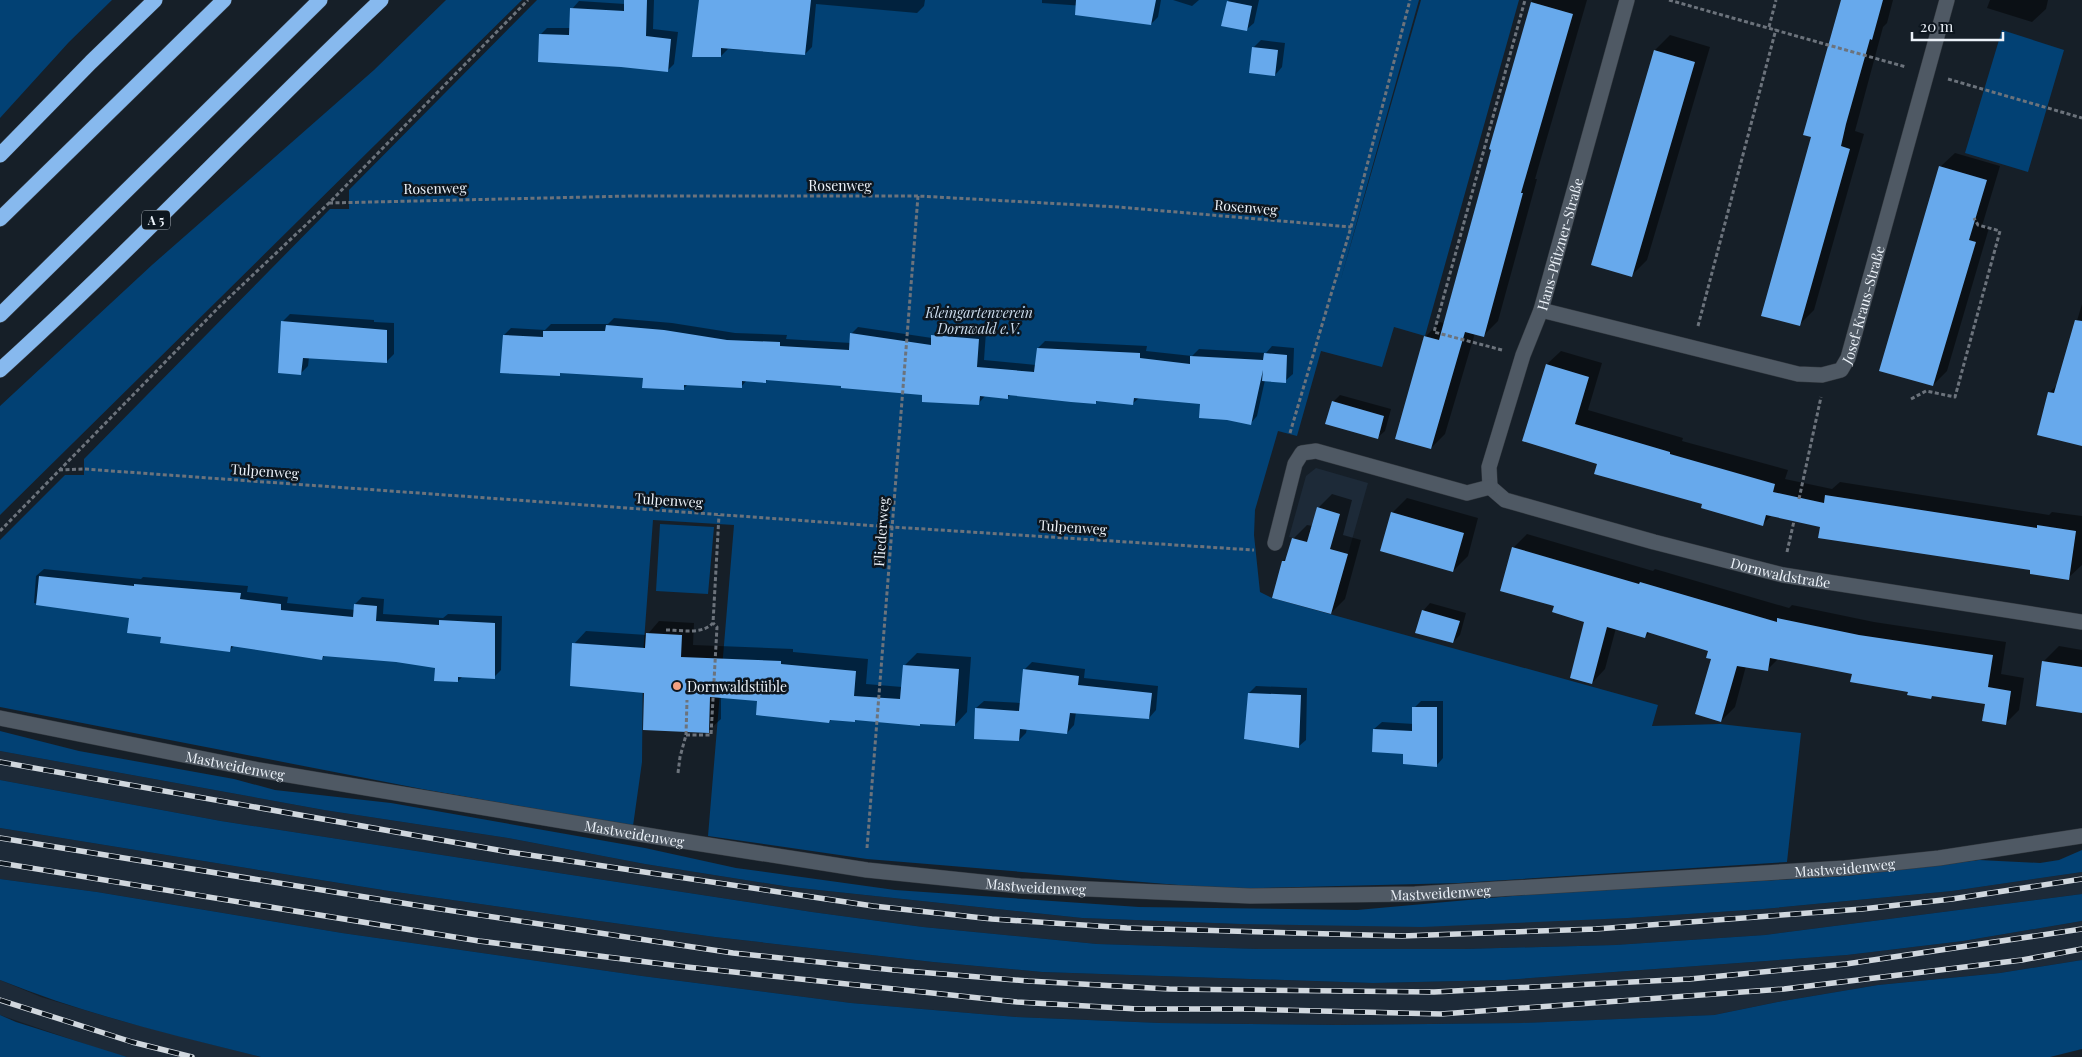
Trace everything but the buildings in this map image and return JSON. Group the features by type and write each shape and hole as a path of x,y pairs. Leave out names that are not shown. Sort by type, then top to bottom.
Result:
{"highway":[{"path":"0,155 91,62 156,0"},
{"path":"0,219 224,0"},
{"path":"0,315 320,0"},
{"name":"A 5","path":"0,370 117,259 310,67 381,0"}],"street":[{"name":"Hans-Pfitzner-Straße","path":"1490,487 1489,467 1523,355 1542,310 1627,0"},
{"name":"Josef-Kraus-Straße","path":"1542,310 1798,374 1822,375 1841,370 1848,358 1947,0"},
{"path":"1275,543 1295,464 1302,454 1316,451 1467,493 1490,487"},
{"name":"Dornwaldstraße","path":"1490,487 1505,500 1654,542 1783,575 2082,622"},
{"name":"Mastweidenweg","path":"0,718 259,770 867,870 1020,886 1250,896 1415,894 1845,868 1939,858 2082,836"}],"path":[{"path":"0,531 218,308 329,203 528,0"},
{"path":"1290,434 1351,227 1410,0"},
{"path":"1523,355 1434,332 1525,0"},
{"path":"1670,0 1927,73"},
{"path":"1769,27 1776,0"},
{"path":"1698,328 1776,29"},
{"path":"1966,85 2082,118"},
{"name":"Rosenweg","path":"329,203 632,196 918,196 1118,207 1351,227"},
{"name":"Fliederweg","path":"867,870 918,196"},
{"path":"1912,399 1926,391 1955,397 2000,231 1978,225 1974,218"},
{"path":"1799,499 1821,400"},
{"name":"Tulpenweg","path":"59,470 94,470 892,527 1257,550 1275,543"},
{"path":"686,735 711,735 718,627 714,623 719,515"},
{"path":"1783,575 1794,521"},
{"path":"666,630 700,631 707,629 714,623"},
{"path":"678,774 686,735 687,700"}],"shaded area":[{"path":"1316,468 1368,483 1348,554 1289,537 1306,476"},
{"path":"0,751 324,810 508,838 645,864 790,887 1082,918 1240,924 1628,918 1763,909 1952,891 2082,872 2082,894 1765,935 1615,945 1465,949 1258,949 1097,944 923,927 812,912 221,821 0,780"},
{"path":"0,828 389,891 715,937 933,962 1042,972 1373,983 1505,980 1847,955 1963,941 2082,921 2082,960 2000,973 1878,985 1714,1015 1528,1023 1338,1025 1160,1023 1016,1017 851,1003 642,976 342,933 97,892 0,879"},
{"path":"0,980 41,997 118,1020 261,1057 127,1057 114,1054 0,1015"}],"green space":[{"path":"0,0 112,0 69,42 0,118"},
{"path":"446,0 522,0 0,515 0,406 152,265 374,70"},
{"name":"Kleingartenverein Dornwald e.V.","path":"537,0 1419,0 1340,282 1421,0 1519,0 1425,336 1394,327 1382,367 1321,351 1297,436 1278,431 1255,510 1254,535 1260,592 1272,598 1658,705 1652,726 1720,724 1801,733 1787,862 1459,883 1226,889 867,859 708,836 734,525 653,520 643,655 642,762 633,826 422,789 0,707 0,540 65,475 84,475 84,459 330,209 349,209 349,190"},
{"path":"2002,30 2064,50 2028,172 1965,153"},
{"path":"660,524 714,527 708,594 656,591"},
{"path":"0,731 79,751 234,779 275,790 391,803 645,848 736,868 895,890 1139,907 1357,910 1546,893 1847,876 1979,860 2040,863 2059,860 2082,850 2082,872 1952,891 1763,909 1628,918 1422,927 1240,924 1082,918 790,887 645,864 508,838 324,810 0,751"},
{"path":"0,780 221,821 812,912 923,927 1097,944 1258,949 1465,949 1615,945 1765,935 2082,894 2082,921 1963,941 1847,955 1505,980 1373,983 1042,972 933,962 715,937 389,891 0,828"},
{"path":"0,879 97,892 342,933 642,976 851,1003 1016,1017 1160,1023 1338,1025 1522,1023 1714,1015 1878,985 2000,973 2082,960 2082,1049 2050,1057 261,1057 96,1014 0,980"},
{"path":"0,1015 16,1022 127,1057 0,1057"}],"railway":[{"path":"0,762 509,852 873,906 992,919 1127,928 1402,936 1596,929 1862,909 1952,899 2082,879"},
{"path":"0,838 427,907 733,953 894,970 1028,981 1169,989 1434,992 1690,979 1846,964 2082,929"},
{"path":"0,863 479,941 687,967 1017,1002 1138,1009 1243,1009 1441,1014 1784,989 2022,960 2082,949"},
{"path":"0,1000 132,1042 192,1057"}],"place":[{"name":"Dornwaldstüble","path":"677,686"}]}
